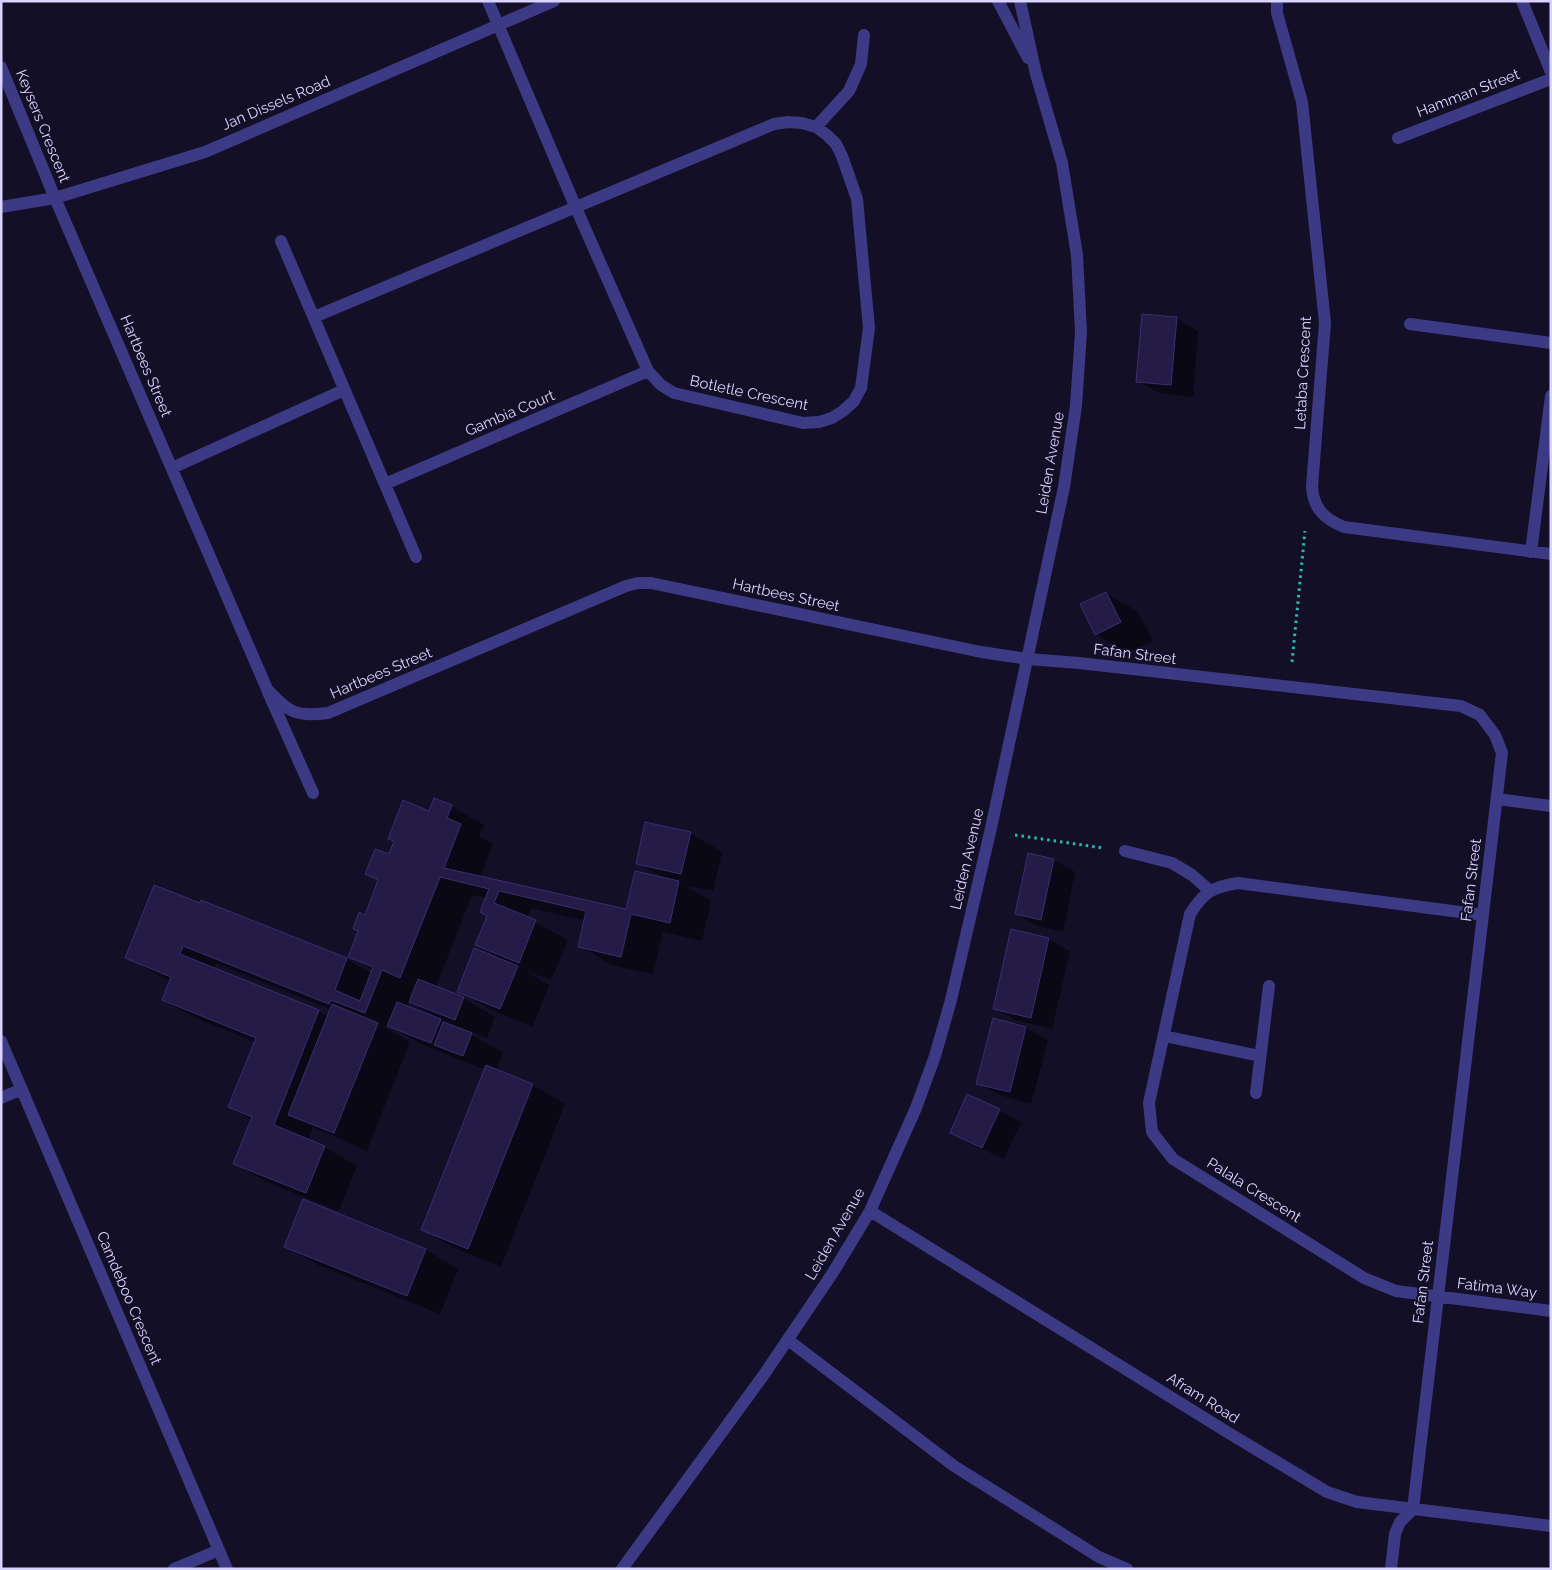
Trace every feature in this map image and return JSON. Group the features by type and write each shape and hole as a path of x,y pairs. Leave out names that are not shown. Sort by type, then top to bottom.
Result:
{"street":[{"name":"Botletle Crescent","path":"488,1 576,208 648,371 661,385 674,393 803,422 819,422 832,418 854,401 861,388 869,328 857,199 842,156 836,144 827,135 816,128 802,123 774,124 576,208"},
{"name":"Jan Dissels Road","path":"1,208 56,198 205,152 554,1"},
{"name":"Leiden Avenue","path":"998,1 1036,74"},
{"name":"Leiden Avenue","path":"622,1569 788,1340 832,1274 870,1211 912,1116 941,1037 952,1000 1028,659 1064,487 1076,406 1081,332 1078,255 1062,163 1036,74 1020,1"},
{"name":"Letaba Crescent","path":"1277,1 1278,18 1302,102 1325,323 1312,486 1312,496 1321,513"},
{"path":"1522,1 1551,72"},
{"path":"816,128 849,91 861,64 864,35"},
{"name":"Keysers Crescent","path":"1,67 56,198"},
{"name":"Hamman Street","path":"1398,138 1551,79"},
{"name":"Hartbees Street","path":"56,198 267,689 278,701 295,713 303,715 328,713 626,586 638,583 651,583 981,652 1028,659"},
{"path":"314,317 576,208"},
{"path":"281,241 416,557"},
{"path":"1410,324 1551,343"},
{"name":"Gambia Court","path":"386,484 648,371"},
{"path":"172,468 344,390"},
{"path":"1531,552 1551,396"},
{"path":"1321,513 1331,522 1344,527 1551,554"},
{"name":"Fafan Street","path":"1028,659 1088,664 1461,706 1480,715 1496,735 1502,753 1413,1509"},
{"path":"267,689 313,793"},
{"path":"1497,799 1551,806"},
{"path":"1125,851 1172,863 1192,875 1209,890 1223,885 1238,883 1483,915"},
{"name":"Palala Crescent","path":"1209,890 1190,914 1149,1103 1152,1132 1173,1159 1364,1278 1396,1291 1438,1297"},
{"path":"1256,1093 1269,986"},
{"path":"1164,1036 1260,1056"},
{"name":"Camdeboo Crescent","path":"1,1041 227,1569"},
{"path":"1,1098 22,1089"},
{"name":"Afram Road","path":"870,1211 1232,1435 1328,1492 1357,1502 1551,1526"},
{"name":"Fatima Way","path":"1438,1297 1551,1312"},
{"path":"788,1340 954,1466 1100,1557 1126,1569"},
{"path":"1391,1569 1396,1534 1400,1522 1413,1509"},
{"path":"174,1569 219,1550"}],"path":[{"path":"1289,687 1305,527 1321,513"},
{"path":"1015,835 1125,851"}],"building":[{"path":"1142,314 1177,317 1171,385 1136,382"},
{"path":"1106,592 1121,622 1095,635 1080,604"},
{"path":"434,798 452,805 447,818 461,824 444,868 626,909 635,871 679,881 670,923 631,914 621,957 578,947 586,911 499,891 494,903 536,920 519,963 475,945 487,916 480,912 489,889 440,877 400,978 382,970 365,1013 331,1000 329,1004 183,946 180,954 319,1010 274,1125 325,1146 306,1193 233,1164 252,1117 228,1107 256,1038 162,1000 171,977 125,958 154,885 200,903 201,900 347,958 335,990 360,1001 373,967 348,957 358,931 353,929 359,912 365,915 378,880 365,874 375,849 389,854 394,841 388,839 403,800 429,811"},
{"path":"645,822 691,832 681,874 636,864"},
{"path":"1028,853 1054,859 1041,920 1015,914"},
{"path":"1011,929 1049,938 1031,1018 993,1009"},
{"path":"474,948 518,966 500,1009 457,992"},
{"path":"418,979 464,997 455,1020 409,1002"},
{"path":"397,1002 441,1019 431,1043 387,1026"},
{"path":"332,1004 378,1023 334,1133 288,1115"},
{"path":"993,1018 1026,1027 1010,1092 976,1084"},
{"path":"443,1022 472,1033 463,1056 434,1045"},
{"path":"486,1065 533,1084 468,1249 421,1230"},
{"path":"967,1094 1000,1109 982,1148 950,1133"},
{"path":"303,1199 426,1249 407,1296 284,1247"}]}
